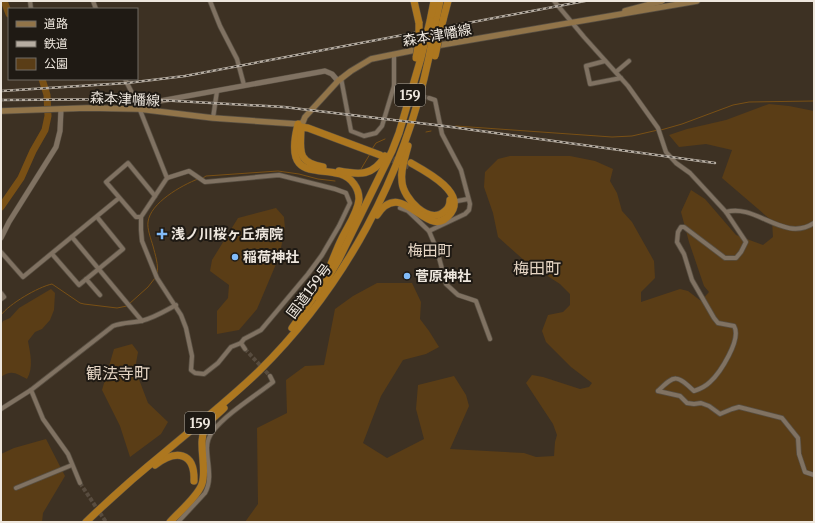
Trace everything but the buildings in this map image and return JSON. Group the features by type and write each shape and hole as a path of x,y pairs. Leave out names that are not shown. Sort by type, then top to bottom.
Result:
{"highway":[{"name":"159","path":"414,1 419,23 419,40 425,57"},
{"name":"国道159号","path":"434,1 436,21"},
{"name":"国道159号","path":"86,521 142,468 214,409 242,383 280,344 302,318 329,277 358,222 400,133 436,21 440,1"},
{"name":"159","path":"425,57 436,21 448,1"},
{"name":"国道159号","path":"86,521 134,478 216,410 259,370 308,316 334,282 377,208 392,177 404,146 419,97 426,69 425,57"},
{"name":"159","path":"419,97 418,110 402,170 402,187 404,192 415,205 428,214 437,215 443,213 448,209 452,202"},
{"name":"159","path":"300,125 301,151 306,162 312,165 344,172 364,173 376,168 386,155 392,151"},
{"name":"159","path":"280,344 322,283 354,214 359,198 357,191 349,178 342,175 310,170 302,166 297,159 295,149 295,139 300,125"},
{"path":"300,125 380,154"},
{"path":"410,165 436,181 452,202"},
{"name":"159","path":"308,316 311,315 338,280 371,224 380,210 385,206 392,202 406,204 426,220 436,222 444,220 452,212 452,202"},
{"path":"170,522 201,486 204,475 202,442 204,432 208,424 258,374 259,370"},
{"path":"86,521 95,516 139,478 160,462 171,456 178,455 186,458 192,464 194,481"}],"main road":[{"name":"森本津幡線","path":"602,18 662,1"},
{"name":"森本津幡線","path":"1,110 138,107 213,118 300,125 305,117 339,80 371,59 697,1"}],"street":[{"path":"210,1 220,26 237,59 244,85"},
{"path":"554,1 628,86 659,130 666,152 676,163 690,173 726,212 746,242 736,258 725,258 684,227 681,227 678,232 677,242 684,254 692,280 714,318 718,323 734,326 736,330 734,344 719,373 709,383 694,391 682,380 676,378 671,379 658,391 680,396 687,403 701,403 709,406 720,414 739,407 782,418 798,438 799,454 805,472 814,475"},
{"path":"138,107 244,85 324,71 332,74 339,80 351,131 364,136 376,133 382,126 394,86 394,55"},
{"path":"605,60 586,66 590,84 621,78"},
{"path":"616,72 629,61"},
{"path":"125,80 167,178"},
{"path":"394,86 402,89"},
{"path":"213,118 217,91"},
{"path":"429,98 435,100 442,134 461,170 470,204 469,210 465,214 429,231"},
{"path":"1,238 9,222 56,146 60,131 61,109"},
{"path":"141,217 136,217 106,182 128,163 155,196"},
{"path":"188,171 205,182 279,175 346,193 350,203 329,243 308,274 262,330 231,348 204,374 195,373 190,370 192,356 182,315 156,276 142,241 141,217 167,178 188,171"},
{"path":"1,252 23,277 119,198"},
{"path":"452,202 468,199"},
{"path":"400,208 408,211 429,231 437,250 446,284 458,295 476,300 490,339"},
{"path":"726,212 740,210 770,222 795,229 814,223"},
{"path":"52,254 79,285 123,249 97,217"},
{"path":"72,237 142,321"},
{"path":"86,279 100,295"},
{"path":"1,292 4,297 1,300"},
{"path":"1,409 31,390 113,326 121,322 142,321 176,305"},
{"path":"241,343 245,349"},
{"path":"178,522 205,493 208,487 210,481 207,446 208,438 212,432 229,416 272,382 270,376"},
{"path":"31,390 43,419 68,454 80,483"},
{"path":"16,488 20,485 50,475 72,465"}],"green space":[{"path":"769,104 814,111 814,522 245,522 258,504 257,428 287,413 286,380 305,366 324,365 335,309 353,296 377,283 412,283 421,302 420,319 439,347 426,354 403,360 381,396 363,443 387,458 424,439 416,409 418,385 454,376 466,395 469,406 450,449 524,453 536,457 554,456 557,435 553,424 526,383 532,375 580,389 589,387 592,383 571,367 546,342 542,331 548,315 563,312 570,305 570,294 560,284 526,262 498,237 493,213 484,187 485,172 498,159 510,156 570,156 595,161 613,169 610,181 617,193 622,211 632,222 654,261 655,278 641,292 641,302 680,289 688,291 701,301 709,292 704,286 689,242 681,212 691,190 705,199 736,235 763,245 773,237 772,221 722,178 732,150 706,144 679,147 669,135 687,129 726,120"},
{"path":"276,208 284,217 285,229 279,257 257,309 239,330 217,334 217,311 228,298 229,285 210,271 212,260 238,218"},
{"path":"51,289 55,293 54,310 50,320 42,329 35,332 28,341 31,365 27,379 14,373 8,373 1,377 1,325 3,321 10,318 19,308"},
{"path":"132,344 138,352 135,369 148,403 168,422 161,434 130,457 120,426 102,390 114,349"},
{"path":"46,439 65,476 43,513 42,522 1,522 1,454 14,448"}],"waterway":[{"path":"4,1 8,11"},
{"path":"1,207 21,178 33,151 45,130 48,116 47,95 42,80"},
{"path":"661,130 682,124 733,105 749,102 814,101"},
{"path":"456,126 612,137 632,136 658,130"},
{"path":"426,132 431,131"},
{"path":"372,149 376,143 385,139"},
{"path":"361,169 370,154"},
{"path":"203,178 206,176 278,171 335,181"},
{"path":"157,273 158,267 148,228 150,215 160,202 176,190 198,179"},
{"path":"129,304 148,287 155,278"},
{"path":"1,315 10,306 24,296 52,284 80,303 117,308 127,306"}],"tunnel":[{"path":"402,89 429,98"},
{"path":"383,156 409,166"},
{"path":"245,349 270,376"},
{"path":"80,483 106,522"}],"railway":[{"path":"1,91 127,83 185,76 585,1"},
{"path":"1,100 140,99 284,107 444,126 715,163"}],"place":[{"name":"浅ノ川桜ヶ丘病院","path":"162,234"},
{"name":"稲荷神社","path":"235,257"},
{"name":"菅原神社","path":"407,276"}],"district":[{"name":"梅田町","path":"430,250"},
{"name":"梅田町","path":"537,268"},
{"name":"観法寺町","path":"118,373"}]}
